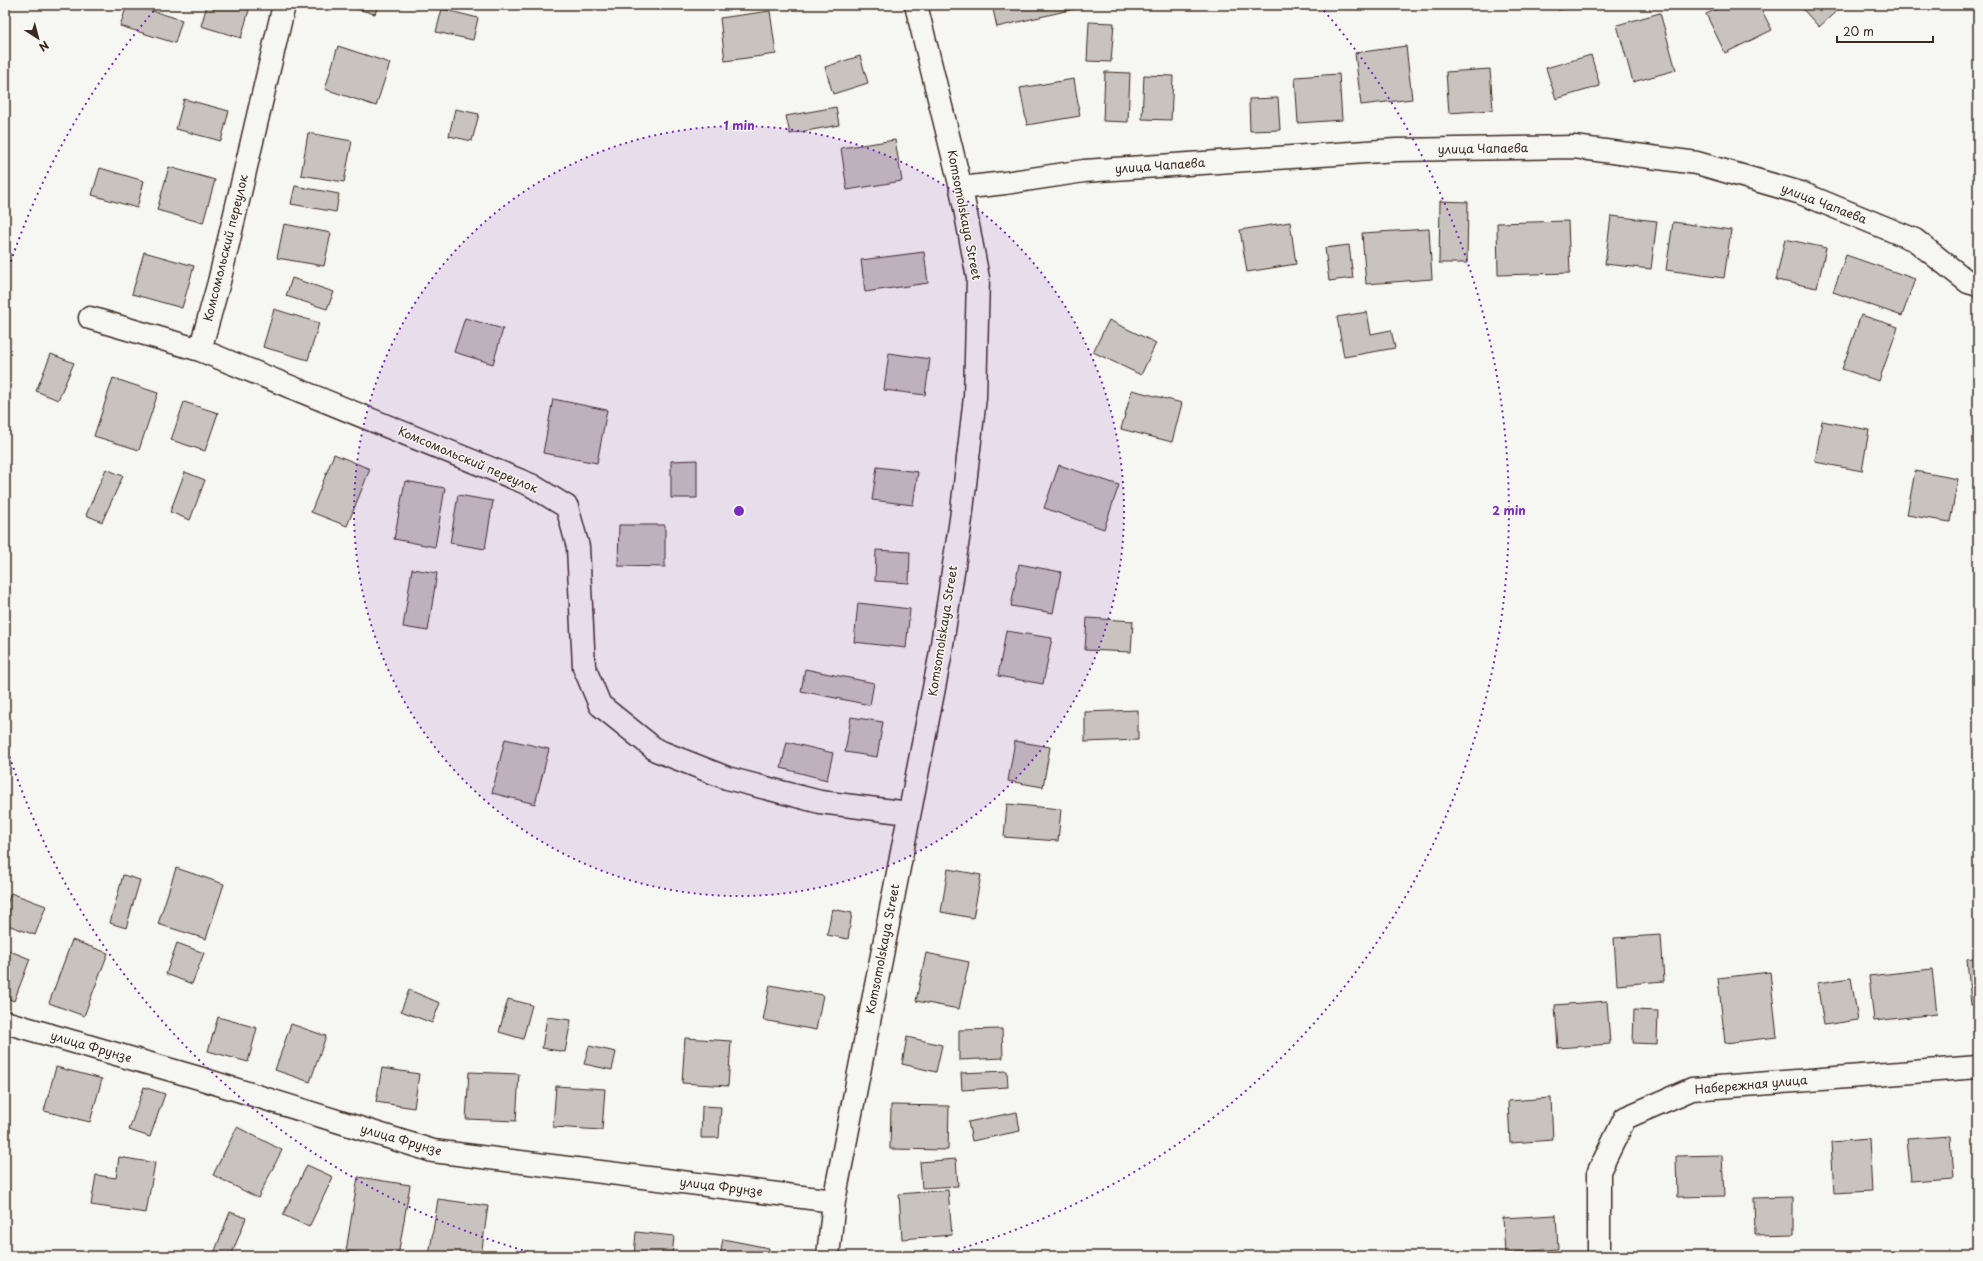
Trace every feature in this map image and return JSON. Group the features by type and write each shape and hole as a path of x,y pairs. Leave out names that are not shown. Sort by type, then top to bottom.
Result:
{"street":[{"name":"Комсомольский переулок","path":"284,5 219,282 200,350 532,485 567,507 578,547 584,667 600,705 656,750 727,778 820,802 909,813"},
{"name":"Komsomolskaya Street","path":"828,1256 834,1201 940,657 961,519 975,398 978,278 961,188 916,5"},
{"name":"улица Чапаева","path":"961,188 1006,183 1084,171 1380,151 1574,147 1697,163 1801,192 1915,240 1968,282 1978,285"},
{"path":"90,318 200,350"},
{"name":"улица Фрунзе","path":"5,1022 198,1078 433,1151 834,1201"},
{"name":"Набережная улица","path":"1599,1256 1599,1171 1625,1118 1692,1089 1978,1067"}],"building":[{"path":"127,5 133,5 182,20 175,43 120,26"},
{"path":"207,5 232,5 249,10 241,38 201,26"},
{"path":"343,5 378,5 375,14"},
{"path":"992,5 1073,5 1074,9 997,27"},
{"path":"1557,5 1583,5 1558,10"},
{"path":"1725,5 1759,5 1772,30 1725,53 1706,14"},
{"path":"1799,5 1843,5 1819,27"},
{"path":"442,9 478,18 473,40 436,32"},
{"path":"770,11 776,54 725,61 720,18"},
{"path":"1660,13 1676,70 1633,82 1617,25"},
{"path":"1089,22 1114,23 1111,62 1087,61"},
{"path":"338,46 390,63 376,106 325,89"},
{"path":"1406,46 1412,99 1361,105 1355,53"},
{"path":"1591,55 1600,86 1556,99 1546,68"},
{"path":"860,56 868,83 833,94 825,67"},
{"path":"1490,69 1493,110 1449,113 1446,72"},
{"path":"1105,72 1130,73 1128,122 1103,121"},
{"path":"1339,74 1342,120 1298,123 1295,77"},
{"path":"1144,75 1173,76 1171,120 1142,119"},
{"path":"1074,79 1080,116 1027,125 1020,88"},
{"path":"1278,98 1280,130 1250,131 1249,99"},
{"path":"184,99 229,111 221,141 176,129"},
{"path":"836,107 839,125 790,134 786,116"},
{"path":"455,109 479,114 472,141 449,136"},
{"path":"308,133 352,141 344,182 301,175"},
{"path":"895,140 902,181 847,190 841,148"},
{"path":"169,167 215,180 203,223 157,210"},
{"path":"100,168 144,181 137,208 92,195"},
{"path":"295,186 339,194 336,212 291,204"},
{"path":"1440,201 1468,202 1467,263 1439,263"},
{"path":"1611,216 1657,221 1651,269 1605,264"},
{"path":"1568,221 1570,273 1498,275 1497,223"},
{"path":"1290,222 1296,264 1247,272 1240,230"},
{"path":"1673,222 1731,230 1724,278 1666,270"},
{"path":"284,224 331,233 324,266 277,258"},
{"path":"1429,229 1432,279 1366,284 1362,233"},
{"path":"1785,239 1826,248 1817,288 1776,280"},
{"path":"1349,245 1353,278 1329,281 1325,248"},
{"path":"144,252 194,266 182,308 132,294"},
{"path":"924,252 928,283 865,292 861,260"},
{"path":"1846,255 1915,279 1902,316 1833,292"},
{"path":"292,278 334,292 327,309 286,296"},
{"path":"274,309 319,323 308,360 263,347"},
{"path":"1367,312 1371,334 1391,330 1395,348 1344,357 1337,317"},
{"path":"1861,315 1898,327 1879,381 1842,369"},
{"path":"465,318 503,329 493,364 454,352"},
{"path":"1109,320 1156,343 1141,375 1093,352"},
{"path":"889,353 930,359 925,395 884,390"},
{"path":"51,354 74,363 58,400 36,391"},
{"path":"113,378 158,393 139,450 94,436"},
{"path":"1132,390 1182,403 1172,442 1121,429"},
{"path":"553,399 607,410 597,463 543,453"},
{"path":"184,402 218,413 205,451 171,440"},
{"path":"1822,421 1869,430 1862,471 1815,462"},
{"path":"334,454 370,469 347,526 311,512"},
{"path":"697,460 697,498 671,498 671,461"},
{"path":"1059,465 1119,485 1104,529 1044,508"},
{"path":"877,467 918,472 913,505 872,500"},
{"path":"106,469 123,476 102,522 86,515"},
{"path":"1915,471 1958,479 1950,522 1907,515"},
{"path":"185,472 205,480 190,520 170,512"},
{"path":"405,481 445,488 435,547 394,539"},
{"path":"458,495 493,501 485,549 450,543"},
{"path":"619,525 665,525 665,567 618,566"},
{"path":"876,550 910,552 909,583 875,581"},
{"path":"1019,564 1061,572 1053,613 1011,606"},
{"path":"412,569 437,573 428,631 403,627"},
{"path":"858,603 910,609 906,648 854,642"},
{"path":"1087,618 1133,621 1131,652 1085,650"},
{"path":"1006,631 1052,638 1043,684 998,676"},
{"path":"805,669 874,683 870,705 801,691"},
{"path":"1138,710 1138,740 1085,742 1085,712"},
{"path":"851,717 883,722 877,757 845,752"},
{"path":"505,739 549,749 535,804 492,793"},
{"path":"1015,741 1050,747 1043,787 1008,781"},
{"path":"787,742 833,753 827,780 781,768"},
{"path":"1007,804 1061,809 1058,841 1004,837"},
{"path":"176,868 224,884 206,939 158,924"},
{"path":"948,869 981,875 973,918 941,912"},
{"path":"123,875 140,880 126,928 110,923"},
{"path":"11,893 46,906 35,935 5,924 5,909"},
{"path":"832,909 852,913 848,939 827,935"},
{"path":"1661,935 1664,981 1617,985 1614,938"},
{"path":"72,940 108,953 84,1016 49,1003"},
{"path":"177,943 204,953 192,984 166,974"},
{"path":"5,949 30,959 14,1001 5,997"},
{"path":"926,953 969,962 959,1009 916,1001"},
{"path":"1978,957 1978,1004 1971,1005 1967,959"},
{"path":"1932,969 1937,1014 1874,1021 1869,976"},
{"path":"1770,972 1777,1037 1725,1043 1718,978"},
{"path":"1851,978 1858,1020 1824,1025 1817,983"},
{"path":"770,985 823,995 816,1030 763,1020"},
{"path":"409,990 440,1003 432,1023 401,1011"},
{"path":"508,999 532,1005 523,1039 499,1032"},
{"path":"1607,1001 1610,1044 1558,1048 1555,1005"},
{"path":"1634,1010 1658,1011 1657,1044 1633,1043"},
{"path":"218,1017 257,1028 248,1062 208,1051"},
{"path":"547,1017 571,1020 565,1052 542,1048"},
{"path":"291,1024 326,1036 310,1082 275,1070"},
{"path":"1002,1029 1003,1058 959,1060 959,1030"},
{"path":"907,1037 942,1045 936,1072 902,1064"},
{"path":"685,1038 731,1041 728,1086 682,1083"},
{"path":"589,1046 616,1052 612,1070 584,1064"},
{"path":"56,1067 102,1079 90,1122 44,1111"},
{"path":"382,1068 419,1074 414,1108 376,1102"},
{"path":"1007,1071 1008,1087 962,1090 961,1073"},
{"path":"469,1072 519,1074 516,1121 466,1119"},
{"path":"556,1086 605,1089 602,1130 553,1127"},
{"path":"144,1087 165,1094 150,1137 129,1130"},
{"path":"1551,1098 1553,1140 1510,1143 1508,1101"},
{"path":"891,1105 949,1106 948,1150 890,1149"},
{"path":"702,1106 721,1107 719,1138 701,1138"},
{"path":"1017,1112 1020,1131 972,1141 968,1122"},
{"path":"237,1127 282,1150 258,1198 213,1175"},
{"path":"1950,1136 1953,1178 1911,1181 1907,1139"},
{"path":"1869,1139 1872,1191 1834,1193 1831,1142"},
{"path":"1722,1155 1724,1196 1677,1197 1676,1156"},
{"path":"119,1157 155,1163 146,1213 91,1205 96,1175 116,1178"},
{"path":"956,1159 958,1186 922,1188 920,1162"},
{"path":"307,1165 333,1177 309,1227 283,1215"},
{"path":"358,1177 410,1185 398,1256 380,1256 346,1251"},
{"path":"948,1190 952,1235 902,1239 899,1194"},
{"path":"1793,1197 1793,1234 1755,1235 1754,1198"},
{"path":"438,1199 488,1206 481,1256 429,1256"},
{"path":"230,1212 246,1218 231,1256 213,1256"},
{"path":"1556,1215 1558,1249 1505,1253 1503,1218"},
{"path":"636,1232 674,1236 672,1256 634,1256"},
{"path":"723,1239 769,1248 768,1256 720,1256"}]}
